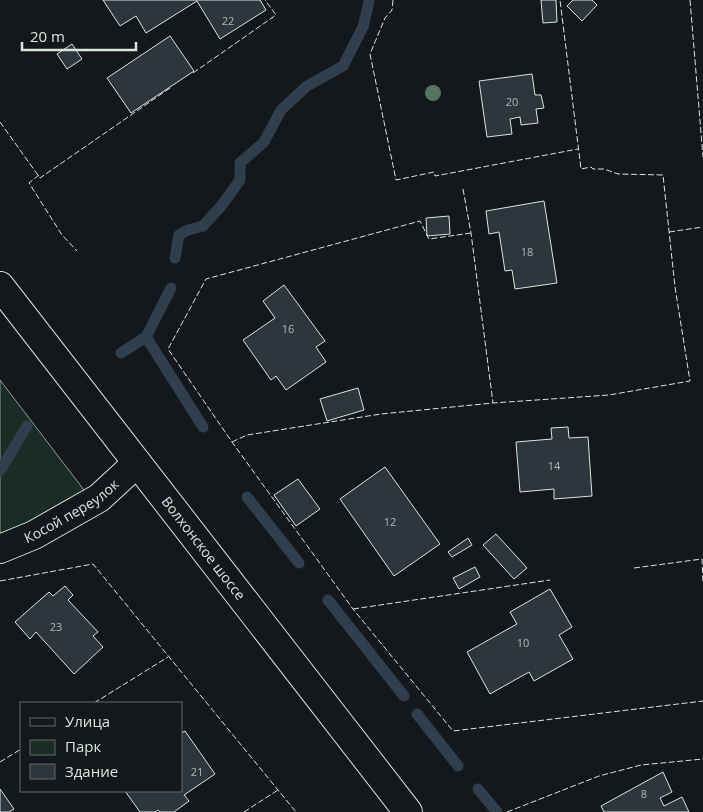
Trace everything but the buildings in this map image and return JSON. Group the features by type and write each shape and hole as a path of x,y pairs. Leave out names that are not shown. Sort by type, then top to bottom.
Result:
{"main road":[{"name":"Волхонское шоссе","path":"0,286 408,812"},
{"name":"Косой переулок","path":"0,549 34,535 99,498 137,463"}],"green space":[{"path":"0,380 87,494 0,540"}],"waterway":[{"path":"175,258 179,235 188,230 203,226 222,205 240,180 240,163 264,142 281,110 307,86 343,66 363,27 369,2"},
{"path":"121,353 146,337 171,288"},
{"path":"146,337 203,427"},
{"path":"0,471 27,426"},
{"path":"247,497 299,563"},
{"path":"328,600 404,696"},
{"path":"417,714 458,766"},
{"path":"478,789 497,812"}],"fence":[{"path":"193,73 276,15 265,0"},
{"path":"393,0 392,10 385,18 370,54 396,180 434,172 435,176 578,149"},
{"path":"232,442 247,435 381,414 493,403 609,395 690,381 675,287 663,175 618,174 591,167 581,169 560,0"},
{"path":"690,0 703,157"},
{"path":"0,122 40,178 170,88"},
{"path":"39,175 29,183 62,235 77,251"},
{"path":"463,189 471,233 493,403"},
{"path":"471,233 429,239 420,221 206,279 168,349 232,442 353,609 453,731 703,701"},
{"path":"669,232 703,227"},
{"path":"634,568 702,559 703,583"},
{"path":"0,581 93,564 296,812"},
{"path":"353,609 550,580"},
{"path":"96,702 168,657"},
{"path":"0,762 20,750"},
{"path":"507,812 599,776 641,765 703,759"},
{"path":"244,812 278,790"}]}
